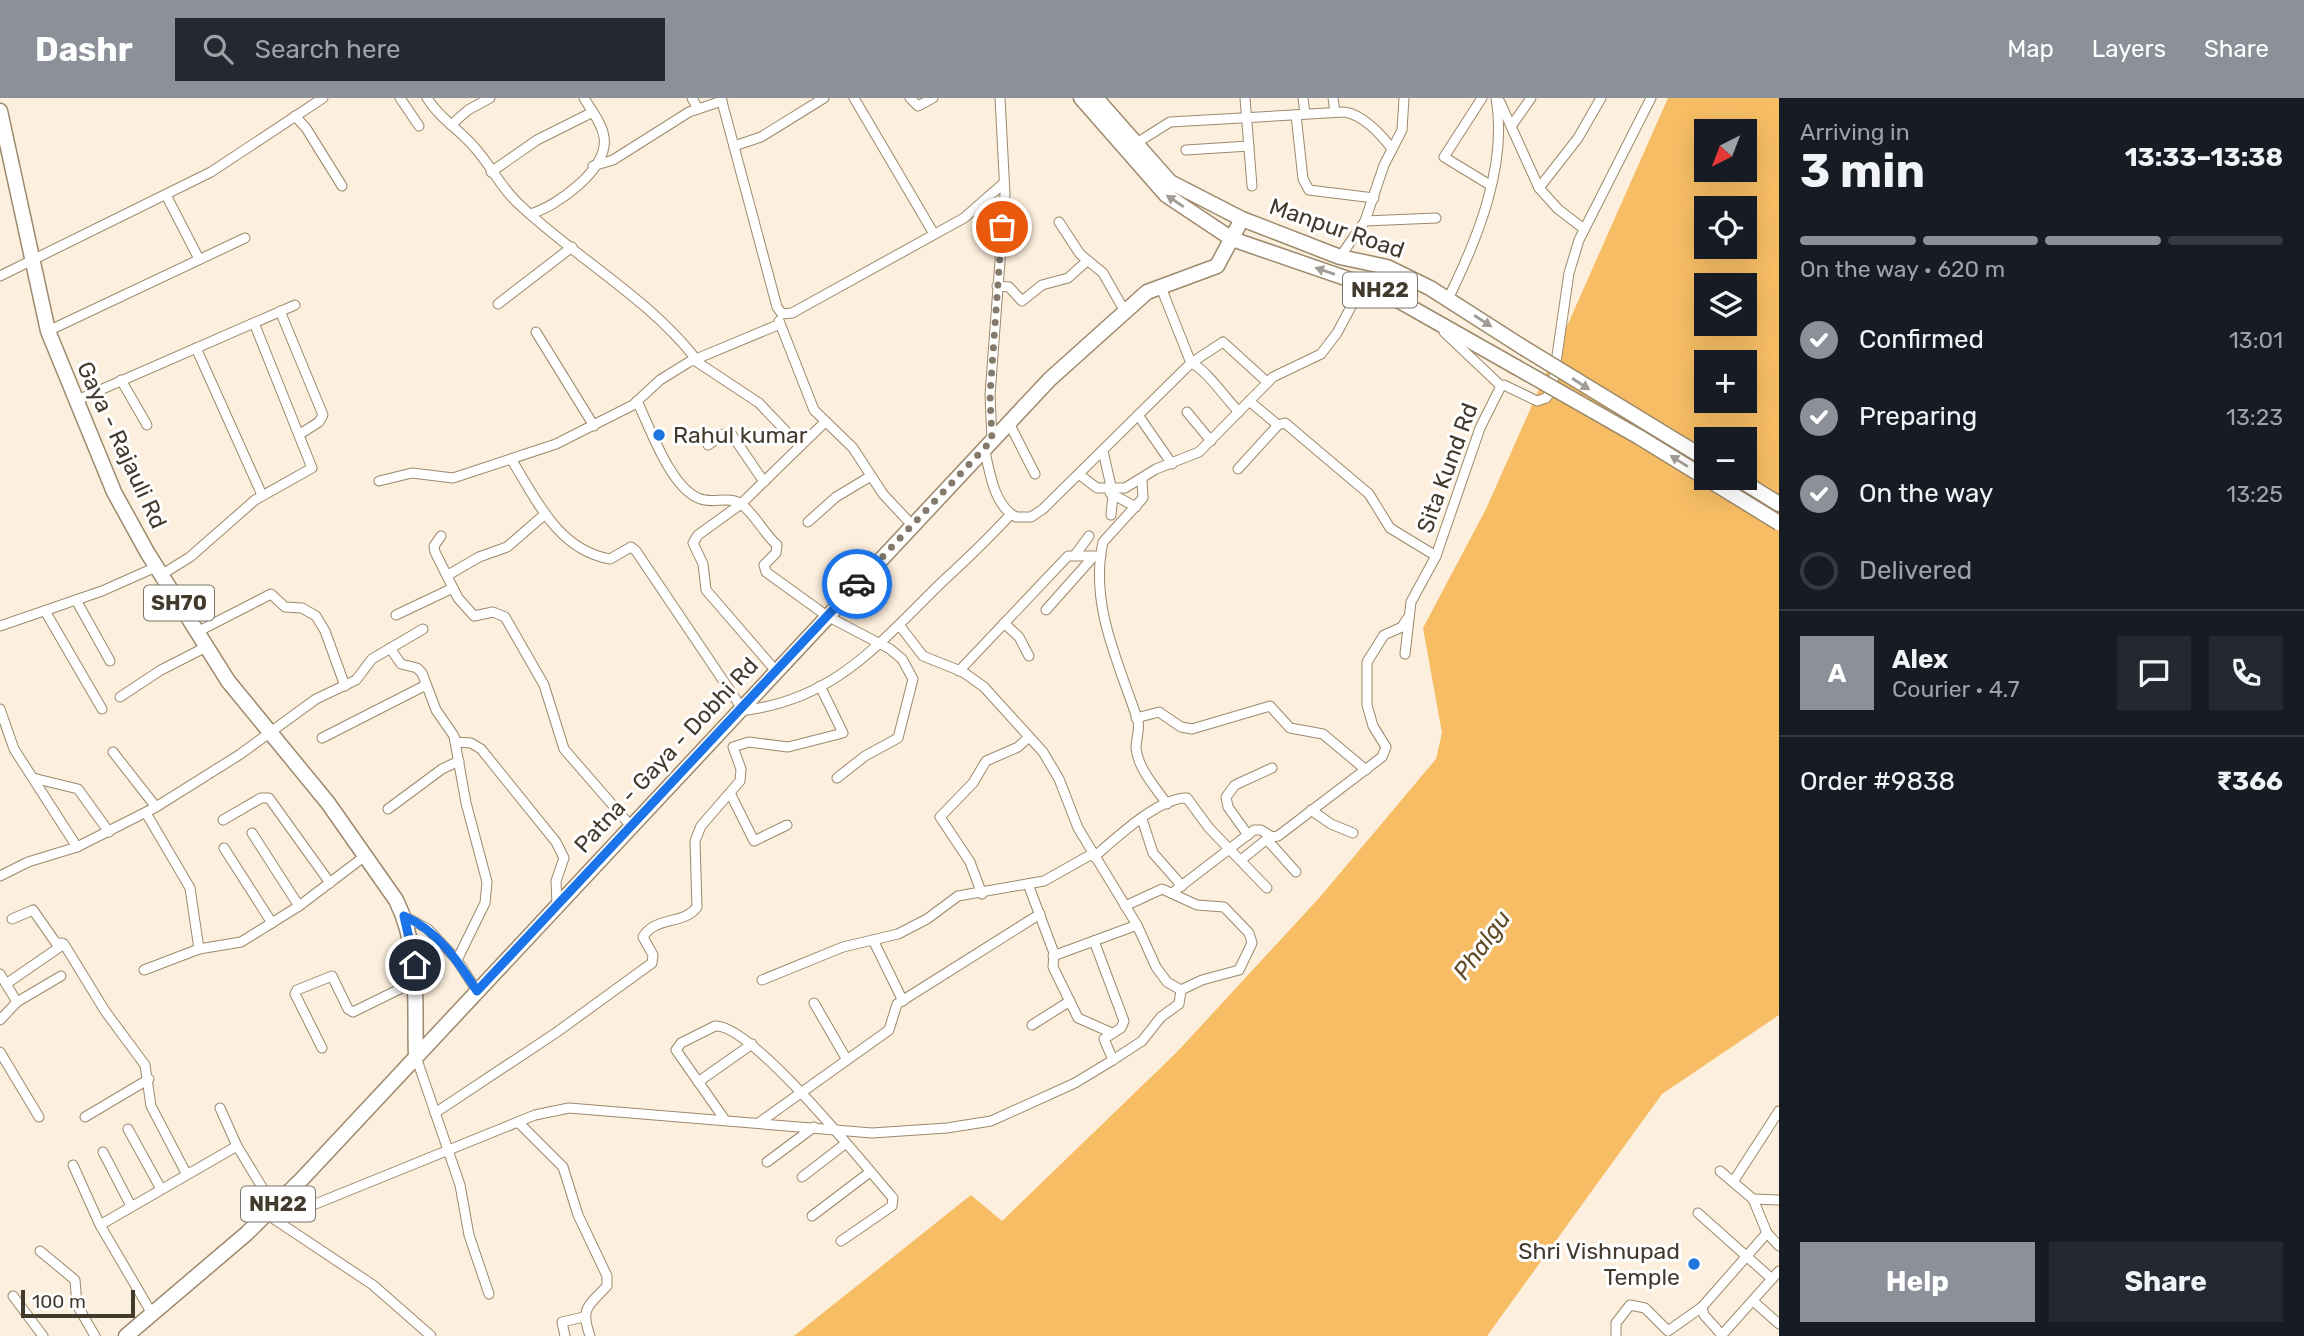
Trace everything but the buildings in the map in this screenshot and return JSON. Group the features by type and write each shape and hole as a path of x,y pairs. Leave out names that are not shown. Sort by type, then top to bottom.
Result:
{"main road":[{"name":"Manpur Road","path":"1081,98 1166,195 1232,239 1380,290 1779,523"},
{"name":"Manpur Road","path":"1096,98 1170,182 1242,219 1340,257 1387,267 1448,299 1694,452"},
{"name":"Gaya - Rajauli Rd","path":"0,111 48,331 114,492 159,571 234,690 268,734 310,781 366,856 404,916 416,981 416,1058"},
{"name":"Patna - Gaya - Dobhi Rd","path":"126,1336 151,1312 272,1214 556,904 1050,379 1124,310 1160,285 1217,266 1242,219"},
{"path":"1756,490 1779,505"}],"street":[{"path":"0,276 166,195 223,164 323,98"},
{"path":"400,98 419,126"},
{"path":"427,98 475,148 491,172 530,214 664,322 695,359 759,403 800,446"},
{"path":"451,125 468,110 490,98"},
{"path":"530,214 548,210 560,201 593,166 603,150 604,137 584,98"},
{"path":"692,98 698,109"},
{"path":"734,146 761,137 824,98"},
{"path":"854,98 934,234"},
{"path":"910,98 918,106 933,98"},
{"path":"999,98 1004,183 988,444 997,494 1011,514 1024,518 1036,514 1080,475 1191,363 1223,342 1267,382"},
{"path":"1245,98 1252,186"},
{"path":"1303,98 1300,115 1303,179 1309,190 1374,198"},
{"path":"1333,98 1335,112"},
{"path":"1340,257 1365,221 1405,120 1404,98"},
{"path":"1482,98 1444,157 1490,185"},
{"path":"1448,299 1474,242 1490,185 1499,132 1497,98"},
{"path":"1497,98 1512,125 1539,188 1558,209 1584,229"},
{"path":"1512,125 1531,98"},
{"path":"1539,188 1578,138 1601,98"},
{"path":"1501,386 1537,401 1546,398 1552,390 1569,273 1584,229 1651,98"},
{"path":"593,166 613,160 666,125 722,99 780,324 810,403 825,422 853,448 871,476 911,524"},
{"path":"491,172 537,139 593,112"},
{"path":"1135,144 1164,123 1335,112 1355,114 1383,137 1392,149"},
{"path":"295,116 310,134 342,186"},
{"path":"1186,150 1249,146"},
{"path":"779,312 786,315 792,313 934,234 972,212 1004,183"},
{"path":"166,195 199,260"},
{"path":"1365,221 1436,218"},
{"path":"1059,222 1087,261 1103,273 1124,310"},
{"path":"48,331 244,239"},
{"path":"498,304 572,247"},
{"path":"997,286 1011,289 1022,301 1042,285 1065,281 1087,261"},
{"path":"1160,285 1191,363 1202,369 1212,384 1239,412"},
{"path":"1108,491 1131,486 1156,469 1199,452 1267,382 1321,354 1337,333 1353,303"},
{"path":"75,401 295,305"},
{"path":"280,311 323,415 319,422 300,434"},
{"name":"Sita Kund Rd","path":"1405,654 1411,602 1436,556 1480,428 1501,386 1432,320"},
{"path":"0,625 159,571 190,557 262,495 312,468 254,323"},
{"path":"379,481 412,472 453,478 556,444 637,401 660,380 695,359 780,324"},
{"path":"536,332 594,426"},
{"path":"196,348 262,495"},
{"path":"121,380 147,425"},
{"path":"637,401 669,466 688,491 701,500 730,500 741,504 777,545 776,553 764,565 766,572 827,616 881,644 902,659 913,679 898,738 865,756 837,778"},
{"path":"1249,401 1278,425 1287,425 1369,494 1390,528 1436,556"},
{"path":"1187,412 1211,441"},
{"path":"1138,415 1172,464"},
{"path":"776,671 706,590 703,564 694,547 698,535 741,504 825,422"},
{"path":"1009,423 1035,474"},
{"path":"1238,469 1278,425"},
{"path":"708,445 723,435 732,435 764,482"},
{"path":"1103,451 1111,515"},
{"path":"510,459 544,515 575,545 614,559 631,547 636,551 739,709 758,709 820,686 862,660 900,626 1011,514"},
{"path":"1080,475 1136,507"},
{"path":"808,522 836,497 871,476"},
{"path":"1046,610 1097,556 1105,538 1136,507 1144,494 1142,479"},
{"path":"448,575 480,557 507,547 544,515"},
{"path":"441,536 434,546 435,552 468,612 474,615 493,612 508,622 544,685 564,749 630,825"},
{"path":"959,671 1063,561 1074,555 1089,536"},
{"path":"1074,555 1097,556"},
{"path":"1097,556 1103,617 1124,690 1136,718 1139,760 1167,804"},
{"path":"396,615 453,588"},
{"path":"197,632 271,594 285,607 302,608 316,616 325,631 345,685"},
{"path":"76,600 110,662"},
{"path":"45,611 102,709"},
{"path":"1241,860 1267,837 1278,836 1366,770 1386,751 1367,705 1367,662 1384,635 1402,627 1407,619"},
{"path":"1004,623 1019,637 1029,656"},
{"path":"900,626 923,656 959,671 993,696 1029,737 1059,779 1093,855 1137,926 1156,967 1167,982 1181,990"},
{"path":"0,876 28,862 77,847 146,813 268,734 316,699 360,676 372,659 423,629"},
{"path":"120,697 161,670 206,647"},
{"path":"390,648 401,664 419,670 436,710 456,741 466,803 487,882 485,903 457,960"},
{"path":"322,738 426,685"},
{"path":"435,1113 557,1032 652,963 653,955 643,935 655,925 692,913 697,907 694,848 697,834 742,777 732,752 735,745 749,742 788,747 843,733 820,686"},
{"path":"1136,718 1159,712 1181,727 1192,729 1270,706 1290,728 1323,734 1366,770"},
{"path":"0,709 14,749 77,847"},
{"path":"982,894 970,862 940,817 973,783 990,758 1018,747 1029,737"},
{"path":"456,741 471,743 481,749 556,842 564,858 556,881 556,904"},
{"path":"113,752 156,807"},
{"path":"388,809 459,761"},
{"path":"1248,835 1228,807 1226,797 1234,785 1272,768"},
{"path":"33,778 78,789 109,832"},
{"path":"730,793 754,841 787,825"},
{"path":"223,820 261,798 269,798 330,883"},
{"path":"762,980 836,949 908,930 958,896 982,894 1049,878 1093,855 1142,818 1167,804 1187,798 1267,888"},
{"path":"1311,810 1331,824 1353,833"},
{"path":"146,813 190,888 199,949"},
{"path":"1142,818 1153,853 1182,886"},
{"path":"1172,893 1258,829 1296,872"},
{"path":"252,833 299,906"},
{"path":"224,848 272,923"},
{"path":"144,970 199,949 233,945 299,906 366,856"},
{"path":"1028,884 1053,956 1053,968 1080,1021 1112,1033"},
{"path":"1125,906 1158,889 1197,905 1224,907 1252,939 1239,970 1202,980 1181,990"},
{"path":"12,919 33,910 56,943 62,943"},
{"path":"760,1123 889,1030 895,1007 903,1001 1040,914"},
{"path":"404,916 428,929 457,960 477,991"},
{"path":"1053,956 1137,926"},
{"path":"873,940 903,1001"},
{"path":"1094,941 1124,1021 1124,1025 1104,1040 1112,1060"},
{"path":"6,984 62,943"},
{"path":"62,943 105,1011 145,1065 151,1106 186,1173"},
{"path":"0,974 17,1002"},
{"path":"0,1020 17,1002 61,976"},
{"path":"322,1048 295,994 296,990 332,976 348,1009 353,1012 416,981"},
{"path":"272,1214 518,1122 569,1108 833,1130 892,1132 991,1121 1075,1083 1142,1041 1161,1017 1179,1004 1181,990"},
{"path":"1032,1025 1070,1001"},
{"path":"814,1003 847,1060"},
{"path":"725,1120 678,1054 679,1045 709,1028 721,1026 752,1044 833,1130 895,1203 841,1241"},
{"path":"698,1082 752,1044"},
{"path":"0,1052 40,1117"},
{"path":"416,1058 460,1185 469,1235 489,1294"},
{"path":"85,1117 149,1079"},
{"path":"220,1108 272,1214 373,1285 431,1336"},
{"path":"1733,1182 1779,1111"},
{"path":"518,1122 563,1167 578,1215 607,1276 607,1286 588,1305 584,1317 590,1336"},
{"path":"767,1162 814,1127"},
{"path":"128,1129 161,1189"},
{"path":"802,1177 845,1144"},
{"path":"100,1225 237,1146"},
{"path":"103,1152 131,1206"},
{"path":"73,1165 100,1225 151,1312"},
{"path":"1720,1171 1753,1199 1767,1233 1779,1246"},
{"path":"813,1216 870,1172"},
{"path":"1753,1199 1779,1200"},
{"path":"1698,1213 1772,1279"},
{"path":"1616,1336 1620,1315 1635,1303 1650,1312 1668,1333 1702,1307 1767,1233"},
{"path":"40,1251 75,1280 78,1305 95,1336"},
{"path":"1702,1307 1704,1315 1726,1334 1779,1270"},
{"path":"13,1296 43,1336"},
{"path":"1754,1301 1779,1324"},
{"path":"565,1336 562,1322 584,1317"}],"water":[{"name":"Phalgu","path":"1668,98 1779,98 1779,1015 1662,1094 1487,1336 794,1336 971,1195 1002,1221 1177,1052 1320,897 1436,759 1442,733 1423,628 1486,509"}],"way so far":[{"path":"857,584 992,440 990,395 1002,227"}],"place":[{"name":"Rahul kumar","path":"659,435"},
{"name":"Shri Vishnupad Temple","path":"1694,1264"}],"route":[{"path":"415,965 404,916 428,929 457,960 477,991 857,584"}]}
